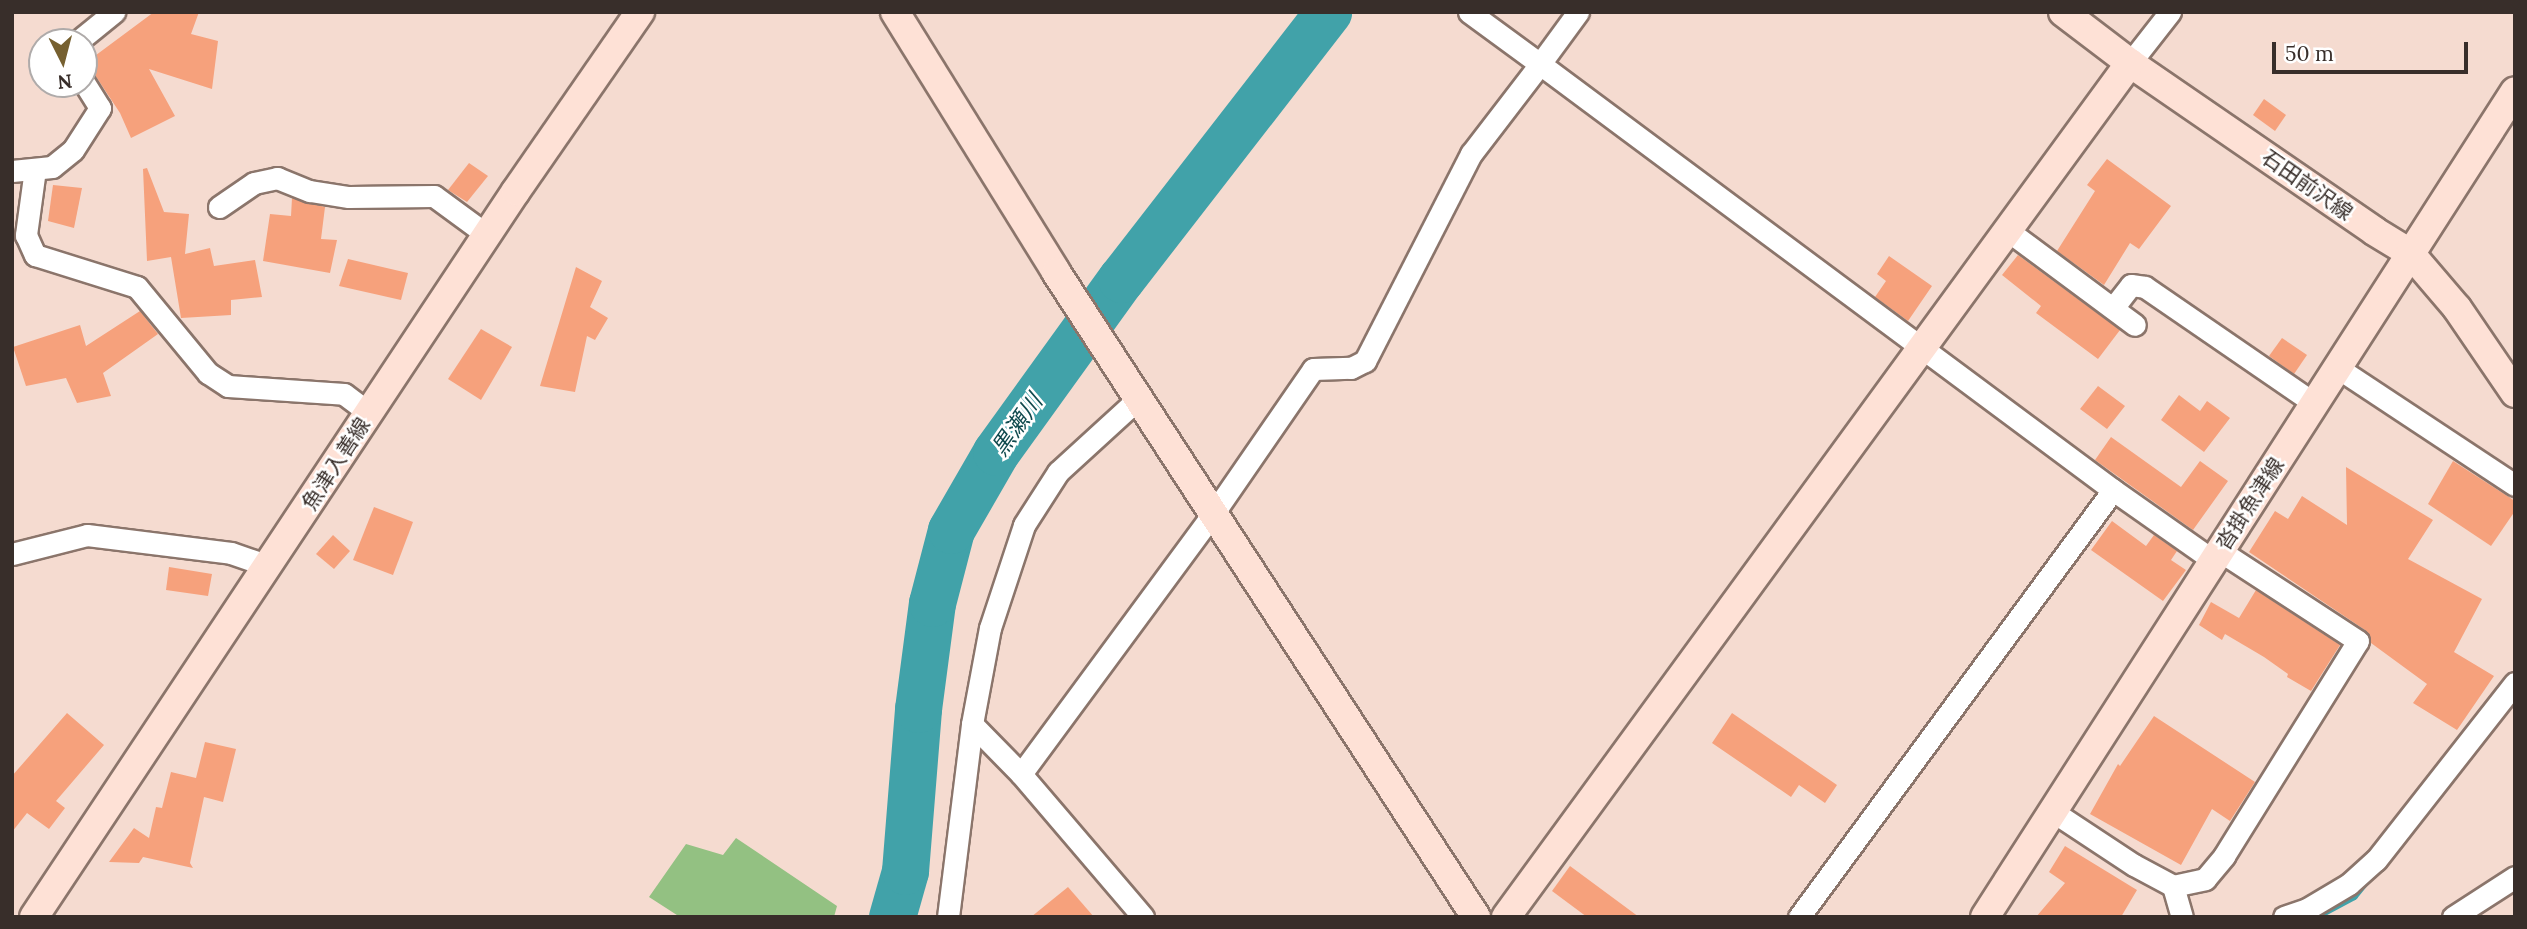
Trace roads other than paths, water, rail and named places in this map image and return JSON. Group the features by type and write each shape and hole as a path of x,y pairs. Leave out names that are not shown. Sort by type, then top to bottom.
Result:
{"main road":[{"name":"魚津入善線","path":"34,917 487,235 640,12"},
{"path":"895,12 1056,272 1476,917"},
{"name":"石田前沢線","path":"2063,12 2130,63 2410,253 2457,308 2515,393"},
{"path":"1506,917 2130,63"},
{"name":"沓掛魚津線","path":"1985,917 2515,91"}],"street":[{"path":"94,28 114,12"},
{"path":"1469,12 2113,490 2358,641 2224,856 2205,879 2173,886 2134,865 2052,811"},
{"path":"1021,774 1213,514 1313,369 1351,368 1365,361 1471,154 1578,12"},
{"path":"2130,63 2170,12"},
{"path":"12,171 52,167 73,150 100,108 94,98"},
{"path":"35,169 26,235 35,255 137,287 208,373 228,386 344,394 369,413"},
{"path":"219,207 254,183 277,178 310,191 349,197 434,196 487,235"},
{"path":"2007,230 2135,324"},
{"path":"2113,308 2131,285 2146,287 2315,404"},
{"path":"2338,368 2515,485"},
{"path":"948,917 972,724 990,628 1024,525 1058,472 1139,398"},
{"path":"1799,917 2113,490"},
{"path":"12,554 87,535 231,553 269,566"},
{"path":"2284,917 2307,909 2348,884 2376,860 2515,683"},
{"path":"972,724 1021,774 1143,917"},
{"path":"2453,917 2515,877"},
{"path":"2173,886 2182,917"}],"waterway":[{"name":"黒瀬川","path":"892,917 905,871 918,709 932,603 951,530 996,452 1121,279 1328,12"},
{"path":"2315,917 2354,896 2366,881"}]}
